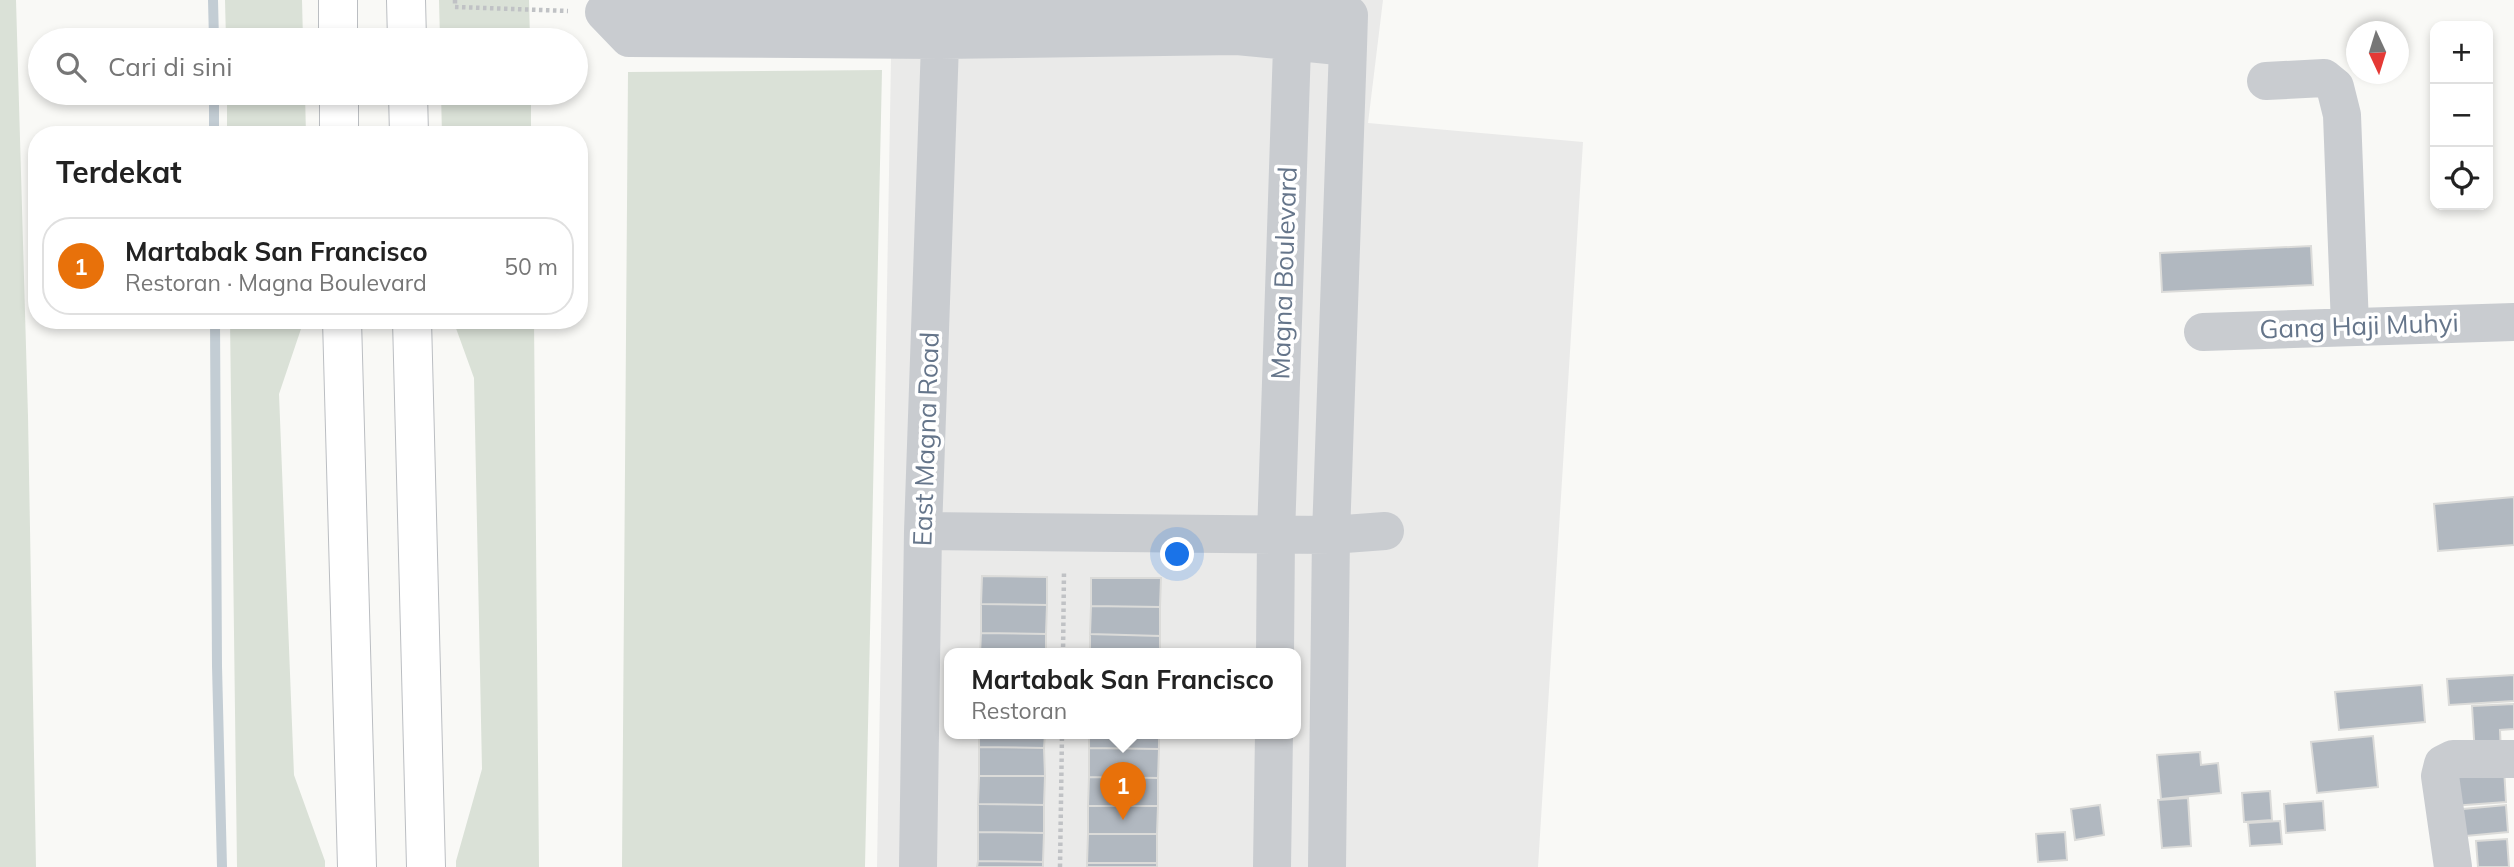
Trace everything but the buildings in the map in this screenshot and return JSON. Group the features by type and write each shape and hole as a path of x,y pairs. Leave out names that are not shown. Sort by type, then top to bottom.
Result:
{"highway":[{"path":"338,0 338,28"},
{"path":"406,0 407,28"},
{"path":"339,105 339,126"},
{"path":"408,105 408,126"},
{"path":"342,329 357,867"},
{"path":"412,329 426,867"}],"street":[{"path":"604,12 629,38 940,25 1237,36 1292,26 1348,31 1331,535 1327,867"},
{"name":"East Magna Road","path":"918,867 923,531 940,25"},
{"name":"Magna Boulevard","path":"1275,648 1276,535 1292,26"},
{"path":"2266,81 2324,78 2335,87 2342,116 2350,326"},
{"name":"Gang Haji Muhyi","path":"2203,332 2514,322"},
{"path":"923,531 1276,535 1385,531"},
{"path":"1272,867 1274,739"},
{"path":"2453,867 2441,776 2443,764 2453,759 2514,759"}],"path":[{"path":"455,0 455,7 604,12"},
{"path":"1063,648 1065,532"},
{"path":"1060,867 1062,739"}],"shaded area":[{"path":"0,0 16,0 28,416 36,867 0,867"},
{"path":"225,0 302,0 303,28 226,28"},
{"path":"439,0 529,0 530,28 440,28"},
{"path":"892,0 1383,0 1368,123 1583,142 1538,867 877,867"},
{"path":"882,70 865,867 622,867 628,72"},
{"path":"227,105 305,105 306,126 227,126"},
{"path":"441,105 531,105 531,126 442,126"},
{"path":"230,329 301,329 279,394 294,775 325,867 237,867"},
{"path":"456,329 534,329 539,867 456,867 482,769 474,378"}],"waterway":[{"path":"213,0 214,28"},
{"path":"214,105 214,126"},
{"path":"215,329 217,666 222,867"}],"place":[{"name":"Martabak San Francisco","path":"1123,820"}]}
